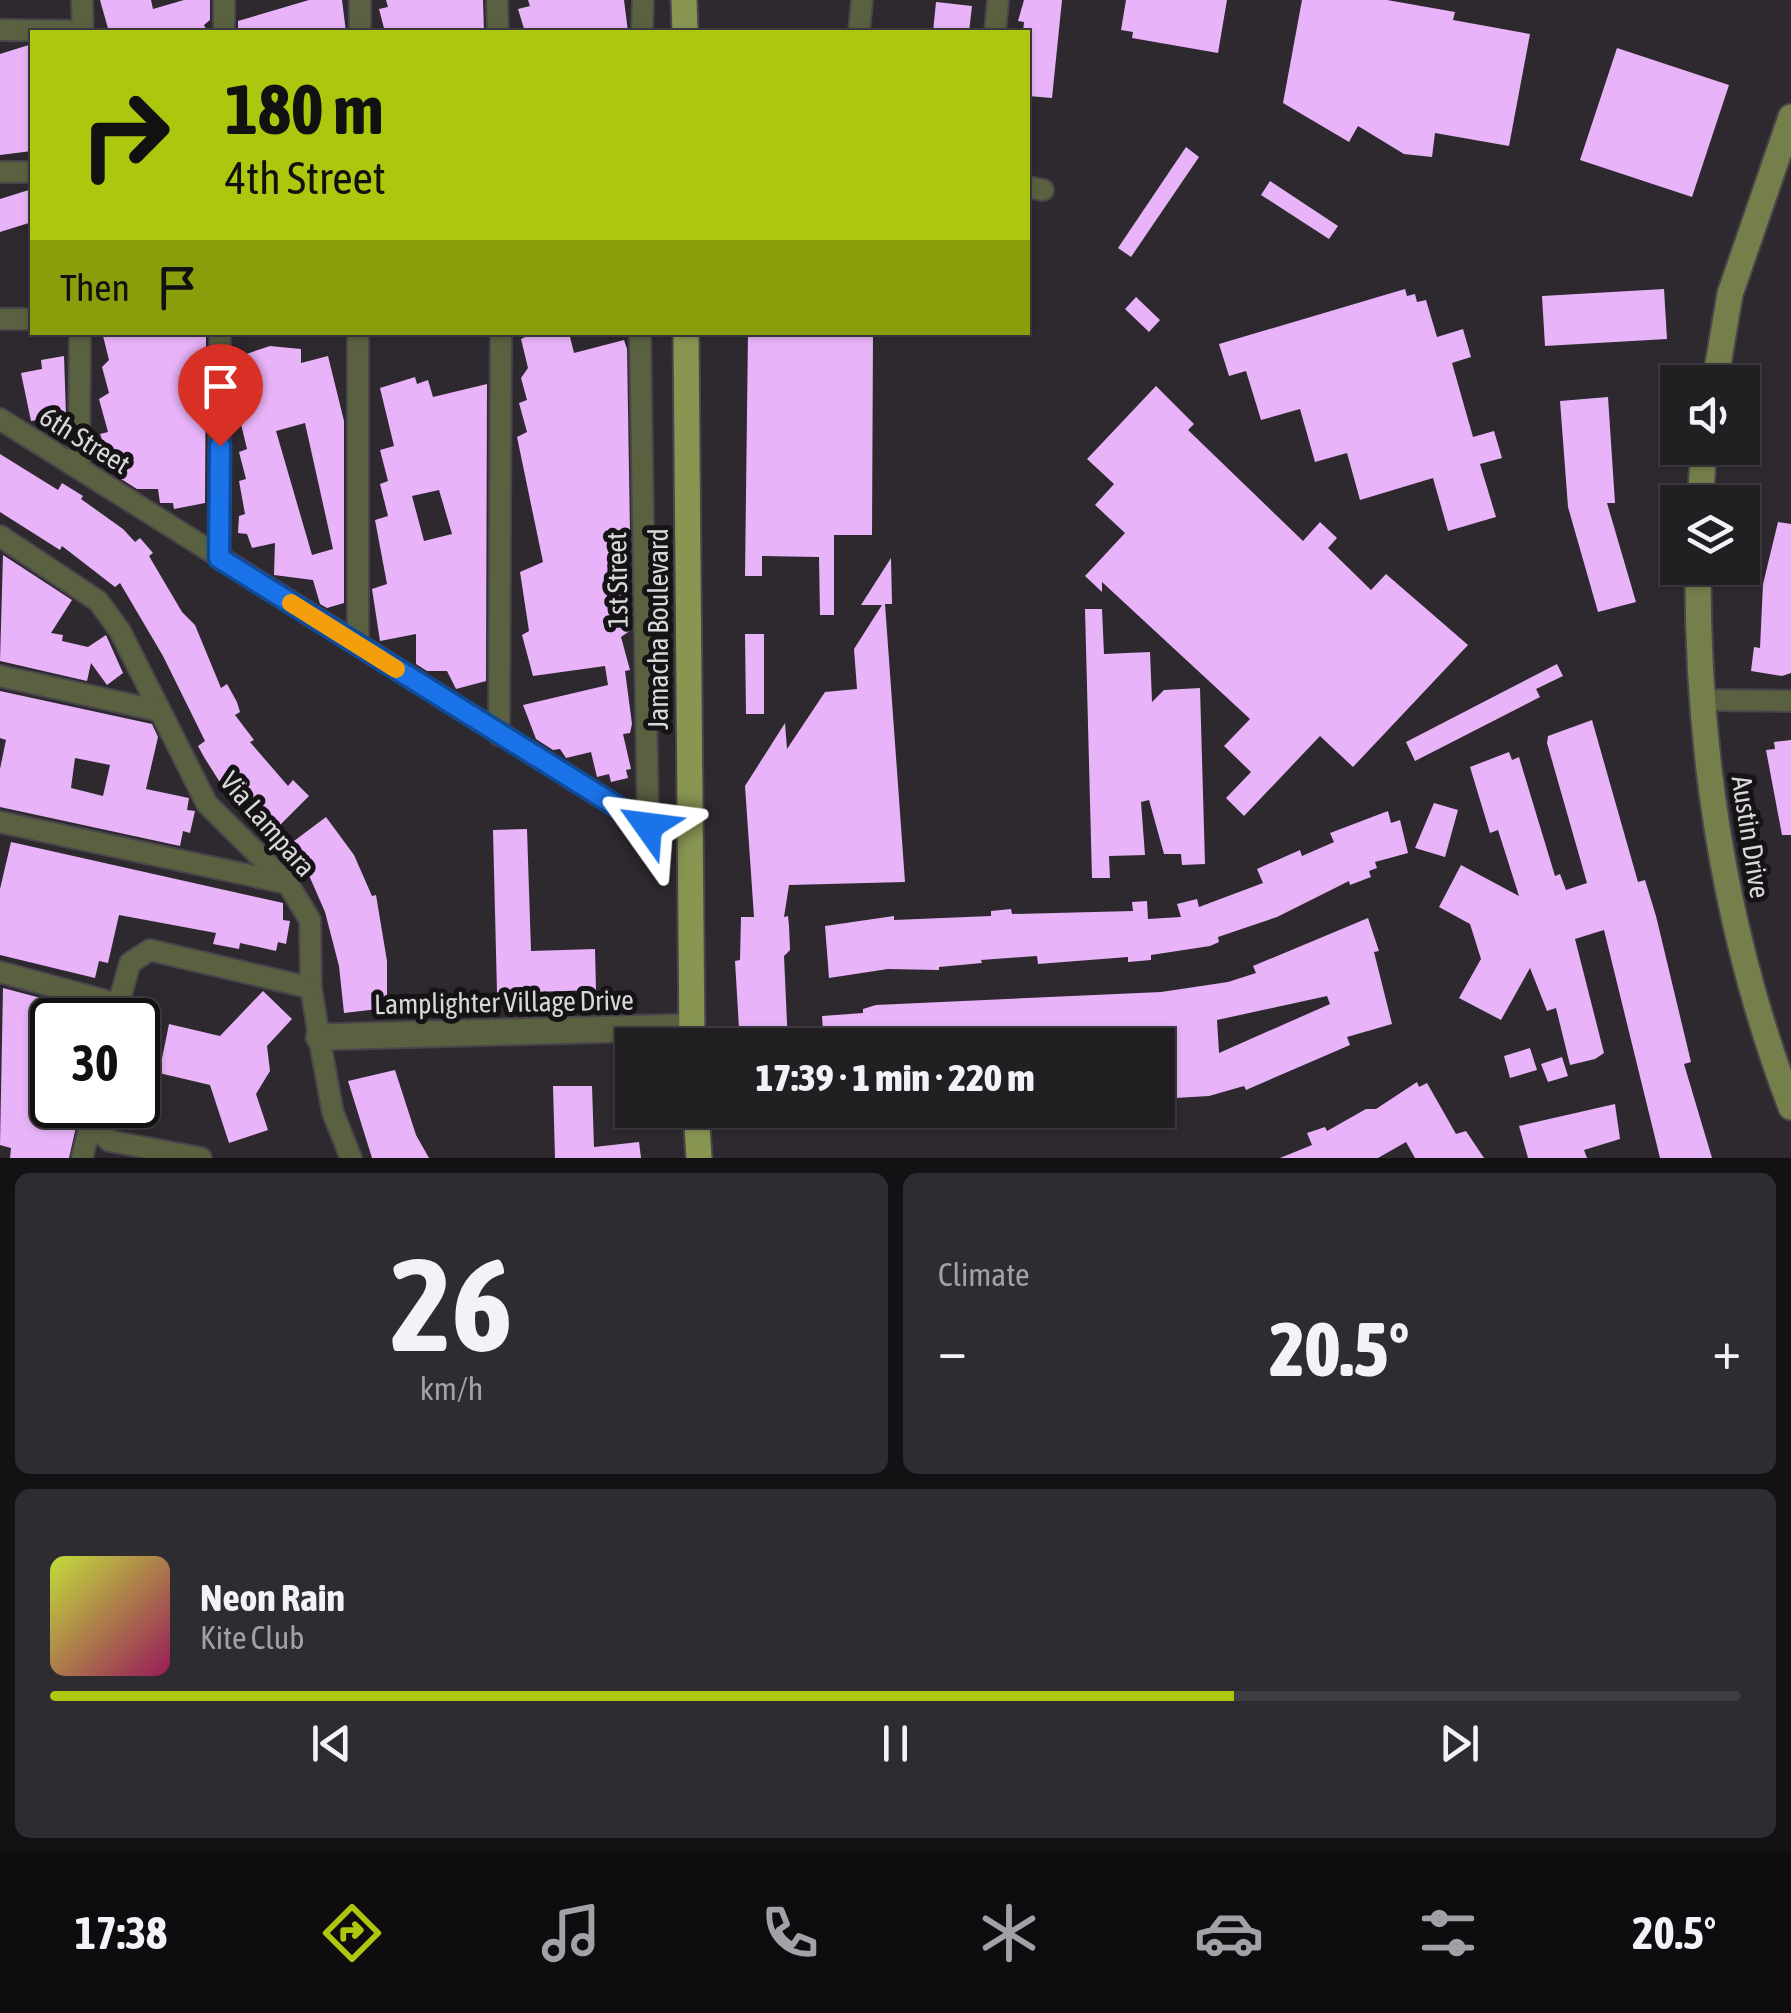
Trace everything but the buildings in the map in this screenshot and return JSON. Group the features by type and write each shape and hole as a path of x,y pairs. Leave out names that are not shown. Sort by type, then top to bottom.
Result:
{"main road":[{"path":"684,0 685,30"},
{"path":"1718,365 1730,294 1791,116"},
{"name":"Jamacha Boulevard","path":"686,335 691,1028"},
{"name":"Austin Drive","path":"1699,585 1714,823 1740,954 1791,1107"},
{"path":"697,1128 699,1158"}],"street":[{"path":"82,0 82,30"},
{"path":"224,0 224,30"},
{"path":"360,0 360,30"},
{"path":"497,0 498,30"},
{"path":"642,30 643,0"},
{"path":"859,30 862,0"},
{"path":"995,30 998,0"},
{"path":"0,30 30,31"},
{"path":"0,172 30,172"},
{"path":"0,319 30,319"},
{"path":"79,468 80,335"},
{"path":"219,558 220,335"},
{"path":"358,335 358,645"},
{"path":"499,736 501,335"},
{"name":"1st Street","path":"640,335 648,826"},
{"name":"6th Street","path":"0,419 499,736 648,826"},
{"name":"Via Lampara","path":"0,536 98,601 120,631 207,804 288,884 310,920 311,988 319,1037 333,1113 351,1158"},
{"path":"0,676 72,695 160,710"},
{"path":"1704,700 1791,701"},
{"path":"0,822 288,884"},
{"path":"120,998 130,963 150,950 311,988"},
{"path":"0,972 75,998"},
{"name":"Lamplighter Village Drive","path":"319,1037 615,1036"},
{"path":"82,1158 89,1128"},
{"path":"97,1128 110,1140 202,1158"}],"slow traffic":[{"path":"291,603 396,669"}],"route":[{"path":"220,446 219,558 648,826"}]}
